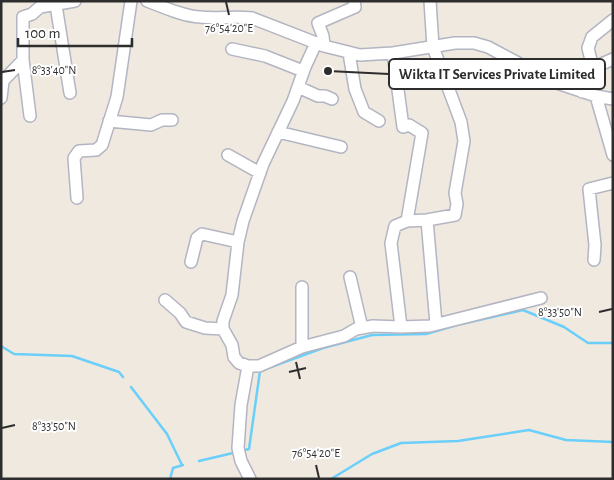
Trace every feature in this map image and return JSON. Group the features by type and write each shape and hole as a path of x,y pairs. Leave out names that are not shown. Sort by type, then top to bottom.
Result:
{"street":[{"path":"30,116 23,60 23,17 32,14 40,7 75,1"},
{"path":"77,198 74,158 79,152 96,150 102,145 117,97 131,1"},
{"path":"147,1 200,17 239,16 252,18 320,44 360,55 394,53 455,43 474,43 488,47 554,82 582,92 613,99"},
{"path":"354,1 355,7 318,23 323,36 320,44 303,72 286,119 260,172 243,221 238,242 232,295 223,321 223,329 232,345 234,357 239,363 248,366 259,366 302,347 344,336 362,328 436,324 541,298"},
{"path":"401,327 391,243 395,226 408,221 427,220 455,214 457,204 455,193 464,142 461,122 432,47 432,2"},
{"path":"56,5 70,93"},
{"path":"582,92 593,68 588,48 592,37 613,20"},
{"path":"232,49 265,56 303,72"},
{"path":"349,53 355,89 364,112 379,121"},
{"path":"394,53 403,127 409,125 422,133 408,221"},
{"path":"593,68 613,59"},
{"path":"1,98 3,81 23,60"},
{"path":"298,87 318,96 332,99"},
{"path":"596,96 613,155"},
{"path":"109,121 151,125 162,120 172,120"},
{"path":"278,132 341,147"},
{"path":"228,155 260,172"},
{"path":"594,260 595,245 590,189 613,183"},
{"path":"427,220 436,324"},
{"path":"191,262 197,238 202,234 238,242"},
{"path":"350,277 362,328"},
{"path":"302,287 302,347"},
{"path":"165,300 180,313 186,322 204,328 223,329"},
{"path":"248,366 241,405 238,448 241,461 250,479"}],"waterway":[{"path":"245,450 249,449 260,371 323,348 372,335 426,334 523,310 564,327 588,343 613,343"},
{"path":"1,346 14,354 72,356 119,372 123,377"},
{"path":"131,387 167,434 182,465"},
{"path":"331,479 372,454 401,443 458,441 529,430 566,440 613,442"},
{"path":"199,461 233,453"},
{"path":"170,479 173,468 183,465"}],"place":[{"name":"Wikta IT Services Private Limited","path":"328,71"}]}
